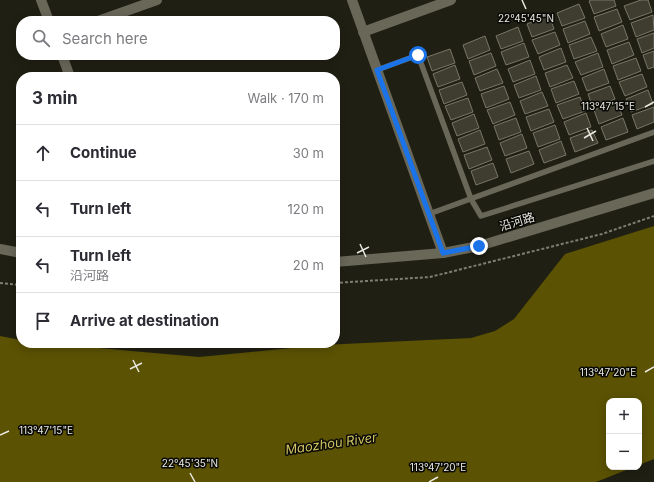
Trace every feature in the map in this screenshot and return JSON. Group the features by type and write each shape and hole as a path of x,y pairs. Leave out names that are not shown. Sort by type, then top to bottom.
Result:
{"street":[{"path":"41,0 47,16"},
{"path":"112,16 157,0"},
{"path":"352,0 443,253"},
{"path":"363,32 450,0"},
{"path":"64,60 68,72"},
{"name":"沿河路","path":"340,262 443,253 479,246 654,193"},
{"path":"0,249 16,251"}],"lane":[{"path":"377,70 418,55 471,199 482,216 654,161"},
{"path":"429,214 654,132"}],"path":[{"path":"340,283 430,277 602,234 654,216"},
{"path":"0,283 16,285"}],"water":[{"name":"Maozhou River","path":"654,226 654,459 642,464 642,398 606,398 606,470 626,470 596,482 0,482 0,336 16,339 16,348 99,348 199,357 291,348 340,348 340,344 471,338 495,331 514,319 565,254"}],"building":[{"path":"614,0 616,6 594,14 589,1"},
{"path":"641,0 648,0 652,12 630,20 624,6"},
{"path":"579,4 585,18 562,26 557,13"},
{"path":"617,9 622,22 599,31 594,17"},
{"path":"549,15 554,29 532,37 527,24"},
{"path":"653,15 654,30 636,37 631,23"},
{"path":"585,21 590,34 568,43 563,29"},
{"path":"623,25 628,39 606,47 601,34"},
{"path":"518,27 523,41 501,49 496,36"},
{"path":"555,32 560,45 538,54 532,40"},
{"path":"654,33 654,48 642,53 637,39"},
{"path":"485,36 490,50 468,59 463,45"},
{"path":"591,37 597,51 574,59 569,45"},
{"path":"629,42 634,55 612,64 607,50"},
{"path":"524,43 529,57 506,65 501,52"},
{"path":"561,48 566,62 544,70 539,57"},
{"path":"450,49 455,63 432,71 427,57"},
{"path":"654,51 654,67 648,69 643,55"},
{"path":"491,53 496,66 474,75 469,61"},
{"path":"598,53 603,67 581,75 575,62"},
{"path":"636,58 641,71 618,80 613,66"},
{"path":"530,60 535,74 513,82 508,69"},
{"path":"455,65 460,79 438,87 433,74"},
{"path":"567,65 573,78 550,87 545,73"},
{"path":"497,69 503,83 480,91 475,78"},
{"path":"604,69 609,83 587,91 582,78"},
{"path":"642,74 647,87 625,96 619,82"},
{"path":"536,76 541,90 519,98 514,85"},
{"path":"574,81 579,94 556,103 551,89"},
{"path":"462,82 467,95 444,104 439,90"},
{"path":"504,86 509,99 486,108 481,94"},
{"path":"610,86 615,99 593,108 588,94"},
{"path":"648,90 653,104 631,112 626,99"},
{"path":"542,92 548,106 525,114 520,101"},
{"path":"580,97 585,111 563,119 557,105"},
{"path":"468,98 473,112 451,120 445,106"},
{"path":"510,102 515,115 493,124 487,110"},
{"path":"617,102 622,115 599,124 594,110"},
{"path":"654,107 654,122 637,129 632,115"},
{"path":"549,109 554,122 531,131 526,117"},
{"path":"586,113 591,127 569,135 564,122"},
{"path":"474,114 479,128 457,136 452,123"},
{"path":"516,118 521,132 499,140 494,126"},
{"path":"623,118 628,132 606,140 601,127"},
{"path":"555,125 560,139 538,147 533,133"},
{"path":"480,130 485,144 463,152 458,139"},
{"path":"592,130 598,143 575,152 570,138"},
{"path":"522,134 527,148 505,156 500,143"},
{"path":"561,141 566,155 544,163 539,150"},
{"path":"487,147 492,160 469,169 464,155"},
{"path":"529,151 534,164 511,173 506,159"},
{"path":"493,163 498,177 476,185 471,171"}],"route":[{"path":"418,55 377,70 443,253 479,246"}]}
